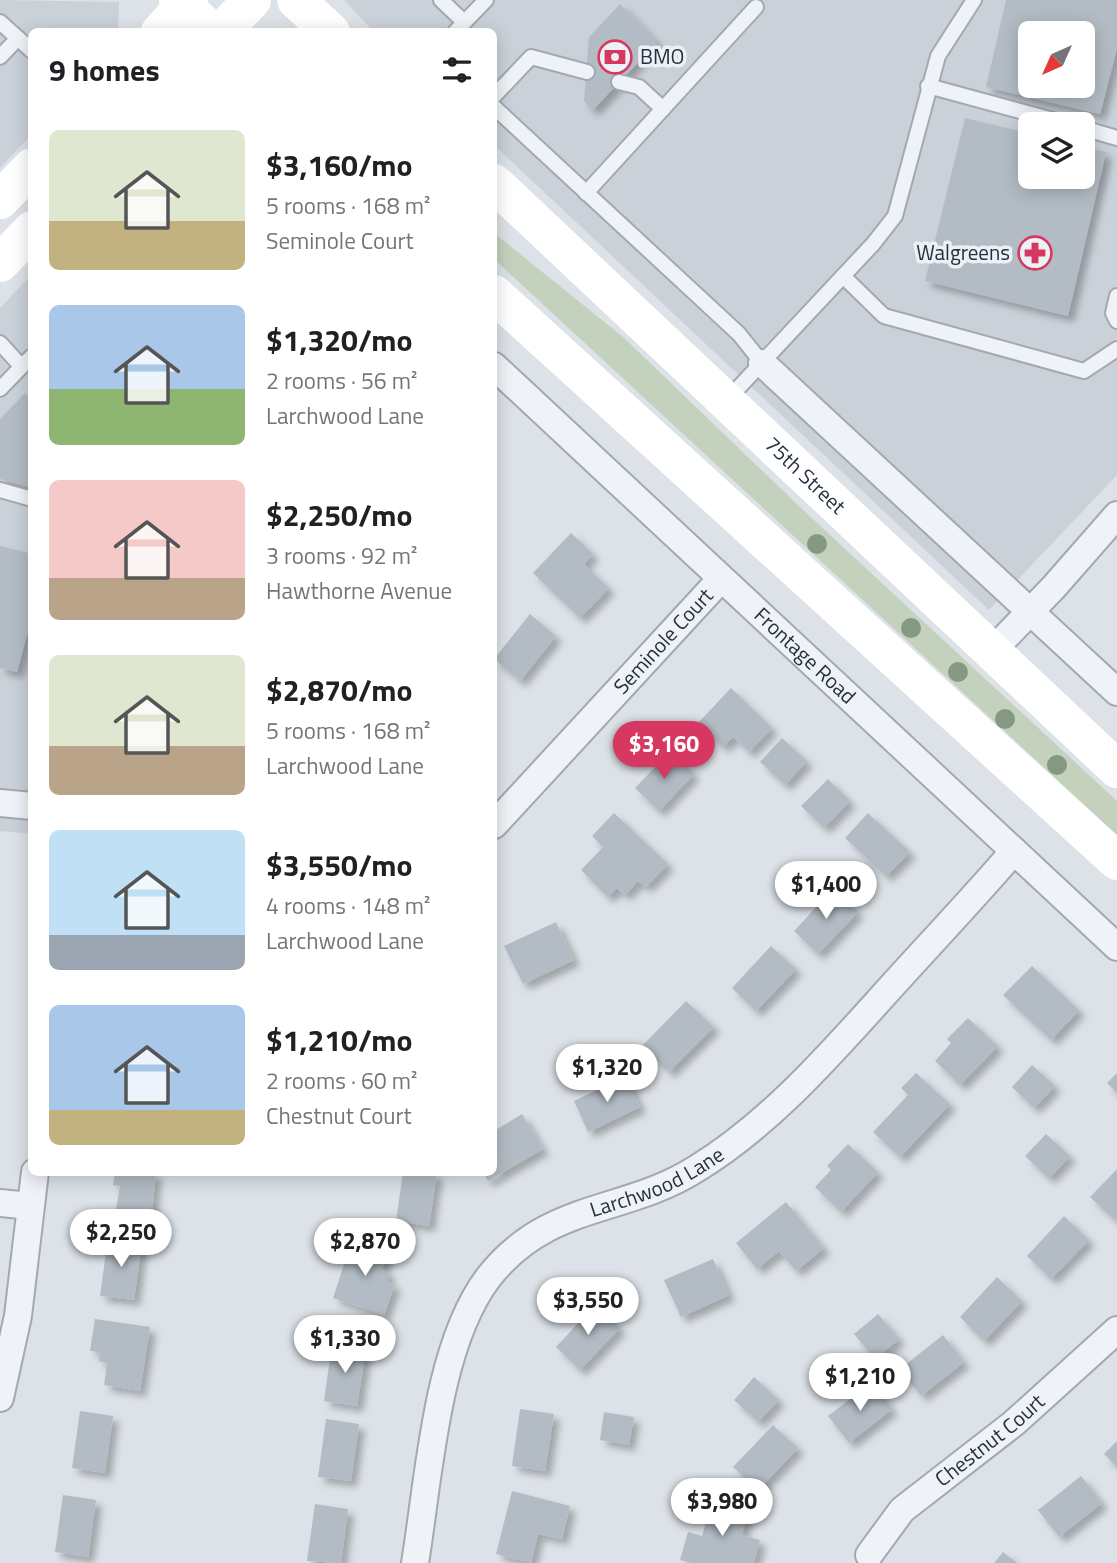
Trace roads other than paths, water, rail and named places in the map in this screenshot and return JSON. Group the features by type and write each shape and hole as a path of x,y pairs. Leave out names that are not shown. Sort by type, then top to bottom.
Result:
{"main road":[{"path":"225,28 252,0"},
{"path":"296,0 327,28"},
{"path":"178,9 206,28"},
{"path":"0,200 28,171"},
{"name":"75th Street","path":"497,186 1117,769"},
{"path":"0,263 28,234"},
{"path":"497,297 1117,860"}],"street":[{"path":"762,363 1117,692"},
{"name":"Frontage Road","path":"497,369 720,580 1117,947"},
{"path":"991,652 1030,613 1117,515"},
{"name":"Seminole Court","path":"497,822 720,580"},
{"path":"0,803 28,806"},
{"name":"Larchwood Lane","path":"415,1563 442,1398 456,1337 488,1279 509,1255 550,1226 577,1213 668,1184 696,1169 735,1140 828,1056 1014,851"},
{"path":"0,1398 18,1316 34,1176"},
{"path":"0,1203 30,1206"},
{"name":"Chestnut Court","path":"869,1555 902,1510 1014,1423 1117,1330"}],"lane":[{"path":"441,0 460,27 486,0"},
{"path":"726,401 895,216 938,56 974,0"},
{"path":"586,193 756,7"},
{"path":"0,22 28,47"},
{"path":"0,57 18,38"},
{"path":"497,93 531,57 587,72"},
{"path":"619,82 639,87 663,109"},
{"path":"928,86 1024,112"},
{"path":"497,110 739,334 762,363"},
{"path":"1095,132 1117,138"},
{"path":"843,276 884,316 1084,371 1117,349"},
{"path":"1117,296 1112,313 1117,321"},
{"path":"0,343 26,361 0,389"},
{"path":"0,490 28,498"}],"place":[{"name":"BMO","path":"615,57"},
{"name":"Walgreens","path":"1035,253"}]}
